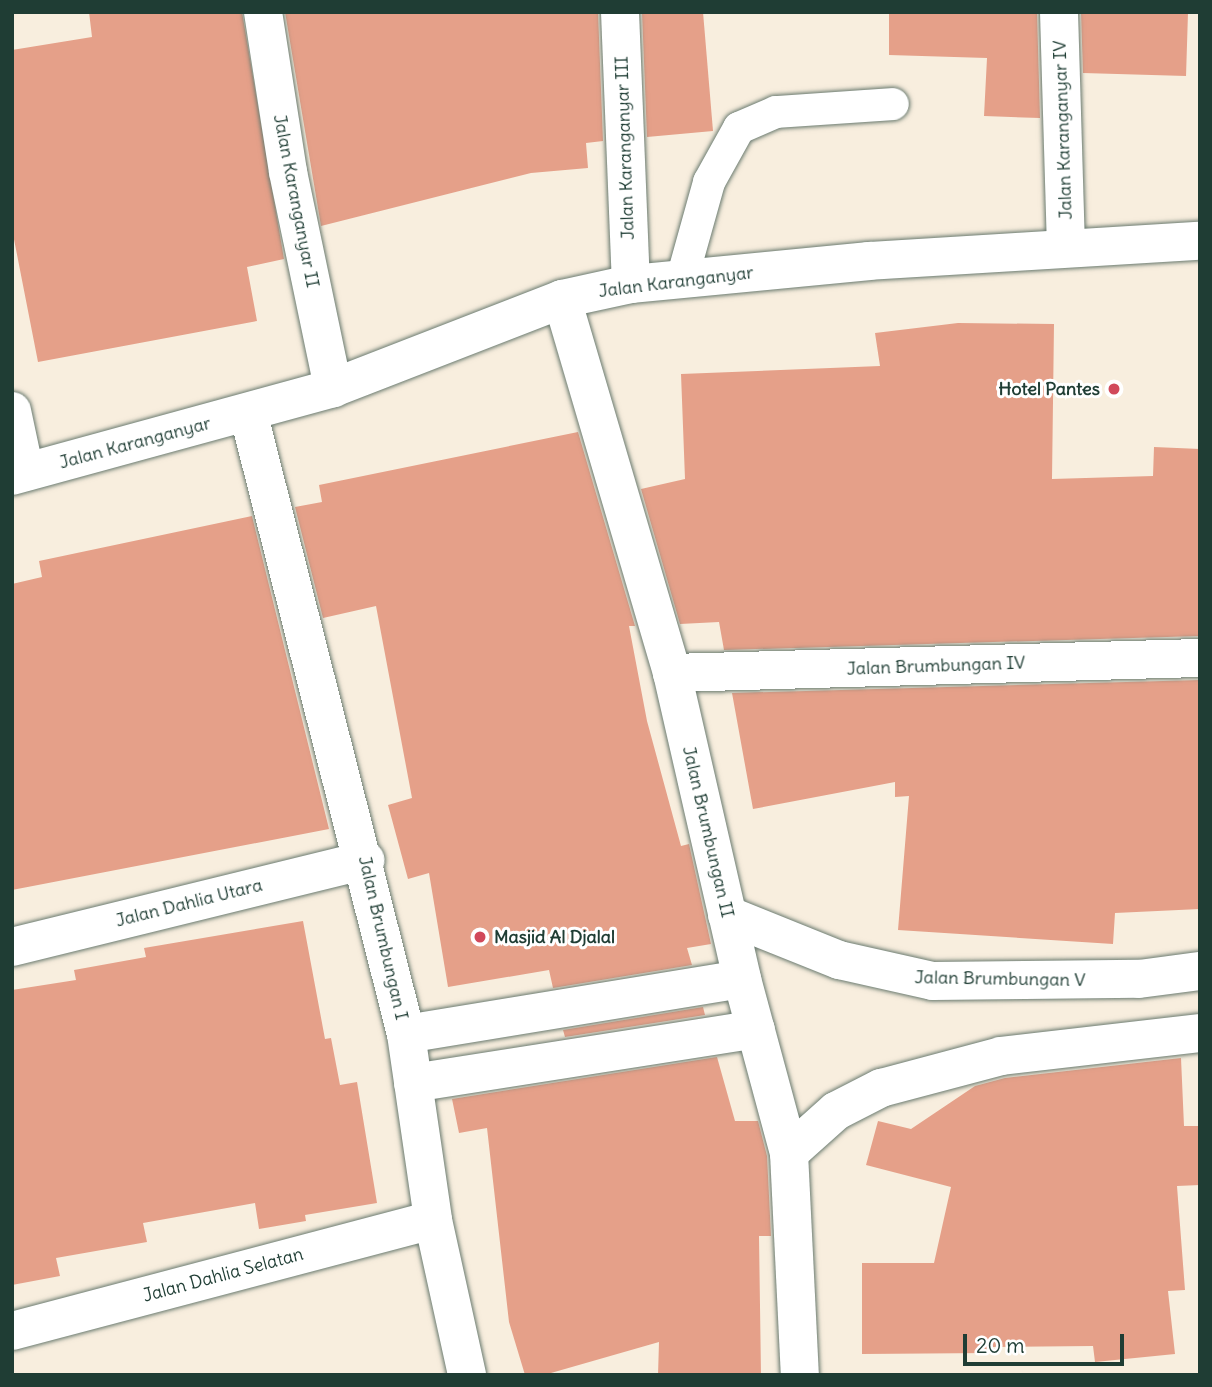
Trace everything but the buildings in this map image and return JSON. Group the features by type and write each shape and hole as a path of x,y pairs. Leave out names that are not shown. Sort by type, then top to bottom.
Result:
{"street":[{"name":"Jalan Karanganyar II","path":"263,12 288,172 333,388"},
{"name":"Jalan Karanganyar III","path":"620,12 631,284"},
{"name":"Jalan Karanganyar IV","path":"1059,12 1066,247"},
{"name":"Jalan Karanganyar","path":"19,474 333,388 562,299 631,284 1066,247 1200,241"},
{"name":"Jalan Brumbungan II","path":"562,299 672,673 742,979 789,1153 800,1375"},
{"path":"12,411 19,474"},
{"name":"Jalan Brumbungan I","path":"248,412 365,860 406,1034 433,1220 467,1375"},
{"name":"Jalan Brumbungan IV","path":"672,673 1200,658"},
{"name":"Jalan Dahlia Utara","path":"12,947 365,860"},
{"name":"Jalan Brumbungan V","path":"727,915 838,960 890,975 933,981 1139,979 1200,971"},
{"path":"406,1034 742,979"},
{"path":"556,1009 566,1059"},
{"path":"413,1083 756,1029"},
{"path":"789,1153 836,1111 881,1088 1001,1056 1200,1033"},
{"name":"Jalan Dahlia Selatan","path":"12,1331 433,1220"}],"lane":[{"path":"681,279 709,182 739,128 776,112 894,104"}],"place":[{"name":"Hotel Pantes","path":"1114,389"},
{"name":"Masjid Al Djalal","path":"480,937"}]}
